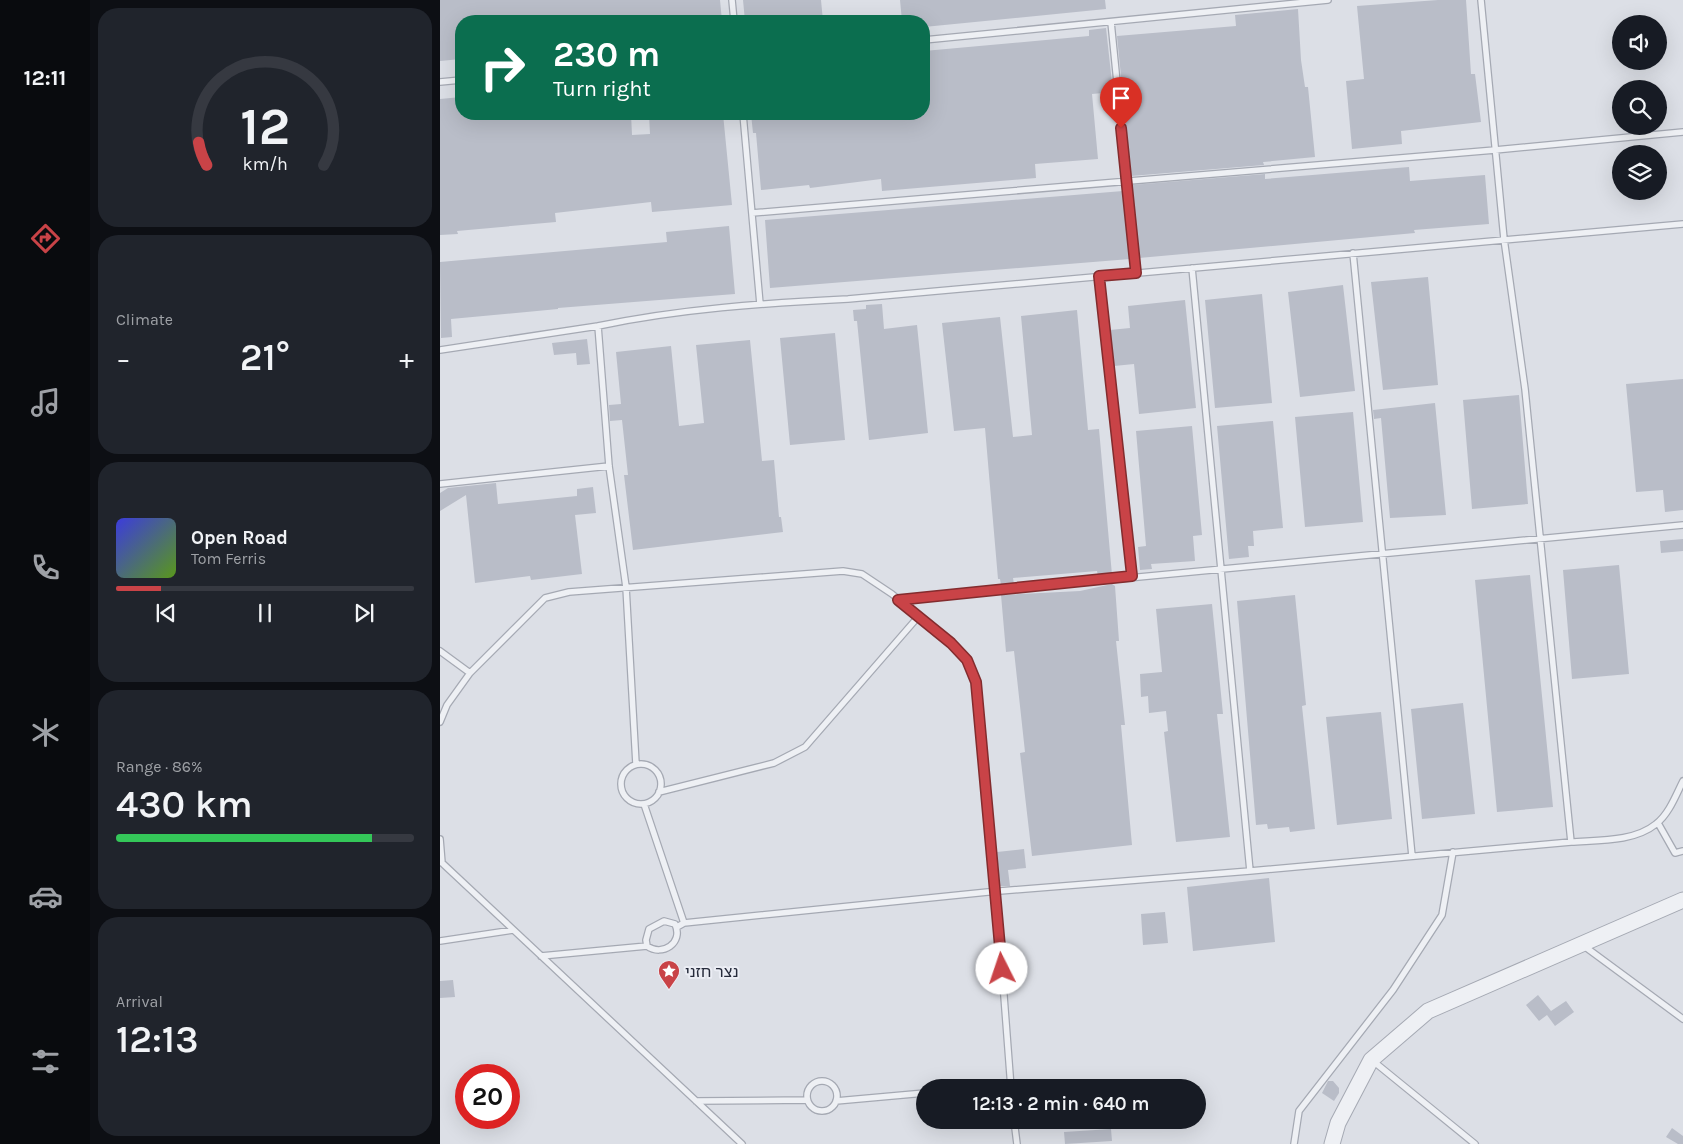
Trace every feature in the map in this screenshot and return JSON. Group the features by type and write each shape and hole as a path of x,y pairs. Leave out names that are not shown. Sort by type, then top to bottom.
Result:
{"street":[{"path":"1332,1144 1338,1123 1371,1060 1428,1012 1683,900"}],"lane":[{"path":"732,0 733,15"},
{"path":"930,39 1328,0"},
{"path":"1481,0 1504,239 1525,389 1570,842"},
{"path":"1111,22 1136,273"},
{"path":"440,82 455,81"},
{"path":"744,120 760,304"},
{"path":"752,213 1496,150 1683,132"},
{"path":"440,350 598,326 624,320 760,304 848,299 1683,224"},
{"path":"1352,253 1412,856"},
{"path":"1192,268 1250,871"},
{"path":"1099,276 1132,576"},
{"path":"598,326 609,466 626,587 636,764"},
{"path":"440,484 609,466"},
{"path":"898,600 1132,576 1683,525"},
{"path":"440,722 447,705 470,673 545,598 569,592 626,587 844,571 862,574 898,600 951,643 967,660 976,682 996,891 1010,1079"},
{"path":"659,792 774,764 805,747 918,617"},
{"path":"440,651 470,673"},
{"path":"636,764 646,764 654,768 659,774 661,782 656,798 644,804 631,802 625,797 621,789 620,781 623,773 629,766 636,764"},
{"path":"677,927 684,924 996,891 1613,839 1641,833 1658,823 1670,806 1683,781"},
{"path":"644,804 684,924"},
{"path":"1658,823 1676,853 1683,850"},
{"path":"440,839 441,862 742,1144"},
{"path":"1294,1144 1299,1111 1393,990 1442,915 1453,852"},
{"path":"541,956 647,946 653,950 660,950 672,945 678,935 677,927 668,921 656,924 647,934 647,946"},
{"path":"440,941 513,930"},
{"path":"1582,945 1683,1019"},
{"path":"1371,1060 1475,1144"},
{"path":"824,1081 835,1089 836,1101 832,1108 819,1111 812,1108 807,1100 808,1090 812,1085 824,1081"},
{"path":"836,1101 916,1094"},
{"path":"696,1102 807,1100"},
{"path":"1015,1129 1017,1144"}],"building":[{"path":"440,0 720,0 721,15 455,15 455,60 440,61"},
{"path":"743,0 821,0 822,15 744,15"},
{"path":"900,0 1105,0 1106,9 930,26 930,15 901,15"},
{"path":"1438,0 1466,0 1471,74 1475,74 1481,122 1401,131 1402,144 1352,149 1346,81 1364,79 1357,6"},
{"path":"1298,9 1301,60 1305,87 1308,87 1315,157 1263,162 1264,165 1131,176 1117,36 1236,26 1235,15"},
{"path":"1106,28 1113,92 1092,94 1098,159 1035,164 1036,178 882,191 881,179 810,188 809,185 761,190 756,133 753,133 752,120 930,120 930,50 1089,36 1089,30"},
{"path":"455,98 455,120 631,120 632,135 650,134 649,120 724,120 732,205 652,212 651,202 555,213 556,222 457,231 458,234 440,235 440,99"},
{"path":"1409,167 1410,181 1485,175 1489,224 1414,230 1415,233 1139,258 1132,185 1265,174 1265,179"},
{"path":"1123,191 1130,259 770,288 765,220"},
{"path":"729,226 735,294 558,308 451,319 452,337 441,338 440,262 667,242 666,232"},
{"path":"1428,277 1438,385 1383,390 1371,282"},
{"path":"1343,285 1355,391 1300,397 1288,292"},
{"path":"1262,294 1272,403 1215,408 1205,300"},
{"path":"1185,300 1196,408 1139,414 1134,364 1114,366 1110,330 1130,328 1128,306"},
{"path":"882,304 884,329 917,325 928,433 869,440 857,321 854,321 853,310 866,309 866,305"},
{"path":"1077,310 1088,430 1099,429 1112,575 1098,576 1097,571 1013,578 1014,584 1001,585 1000,579 998,579 985,428 954,431 942,323 1000,317 1013,437 1032,435 1021,316"},
{"path":"835,333 845,440 790,445 780,338"},
{"path":"587,339 590,364 577,365 576,353 554,355 552,343"},
{"path":"750,340 762,461 774,460 779,517 781,517 783,532 633,550 624,475 628,475 622,420 610,421 609,405 621,404 616,352 671,346 679,426 704,423 696,345"},
{"path":"1683,379 1683,510 1665,512 1663,490 1636,492 1626,384"},
{"path":"1519,395 1528,504 1472,509 1463,400"},
{"path":"1435,403 1446,515 1390,518 1381,418 1374,419 1373,410"},
{"path":"1353,412 1363,522 1305,527 1295,417"},
{"path":"1273,421 1283,528 1253,531 1254,546 1248,546 1249,557 1229,559 1217,426"},
{"path":"1192,426 1202,535 1193,536 1195,561 1151,564 1152,569 1140,570 1138,547 1146,546 1136,431"},
{"path":"496,483 498,504 577,496 577,489 593,487 596,513 575,515 582,574 531,580 530,576 475,583 466,495 440,511 440,493 448,488"},
{"path":"1683,539 1683,551 1661,553 1660,541"},
{"path":"1619,565 1629,674 1572,679 1563,570"},
{"path":"1530,575 1553,807 1497,812 1475,580"},
{"path":"1112,584 1115,586 1119,641 1116,641 1125,725 1121,725 1132,845 1032,856 1020,753 1025,752 1014,651 1006,652 1001,595 1080,591"},
{"path":"1295,595 1306,705 1302,706 1315,829 1290,832 1289,827 1268,829 1267,824 1256,825 1237,601"},
{"path":"1212,604 1223,714 1217,714 1230,837 1176,842 1164,732 1168,731 1166,711 1149,713 1148,696 1141,697 1140,674 1162,672 1156,609"},
{"path":"1463,703 1475,814 1422,819 1411,709"},
{"path":"1381,712 1392,819 1337,825 1326,717"},
{"path":"1024,849 1026,868 1008,870 1010,886 1000,886 997,852"},
{"path":"1269,878 1275,942 1193,951 1187,887"},
{"path":"1165,912 1168,943 1143,945 1141,914"},
{"path":"453,980 455,997 440,998 440,981"},
{"path":"1538,995 1551,1011 1566,1001 1574,1012 1555,1026 1547,1015 1539,1021 1526,1005"},
{"path":"1328,1081 1333,1081 1339,1088 1339,1093 1334,1101 1322,1093"},
{"path":"1672,1128 1683,1136 1683,1144 1678,1144 1666,1137"},
{"path":"1111,1129 1112,1141 1065,1144 1064,1132"}],"place":[{"name":"נצר חזני","path":"669,990"}],"route":[{"path":"1002,969 976,682 967,660 951,643 898,600 1132,576 1099,276 1136,273 1121,128"}]}
